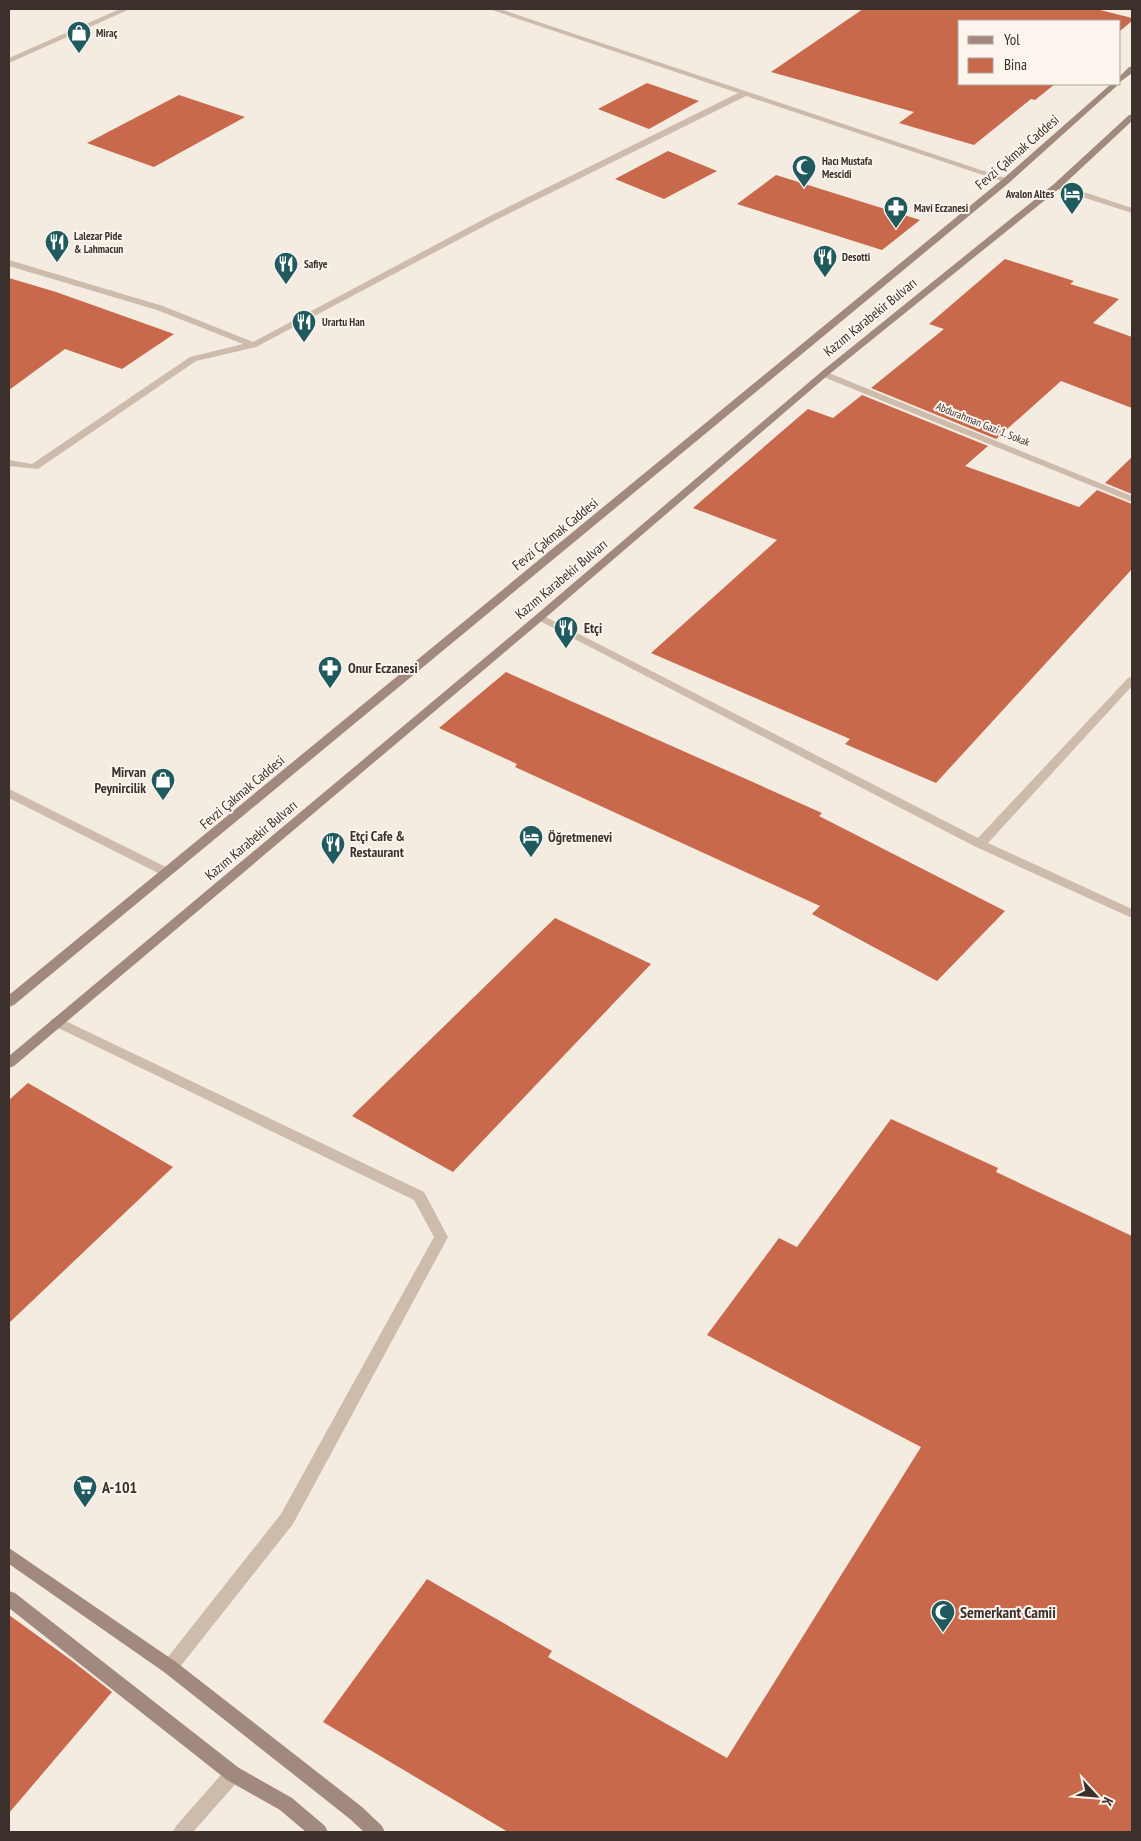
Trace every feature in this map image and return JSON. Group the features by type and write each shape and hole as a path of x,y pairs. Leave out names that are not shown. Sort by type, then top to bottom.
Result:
{"main road":[{"path":"1121,79 1132,69"},
{"name":"Fevzi Çakmak Caddesi","path":"9,1002 1008,180 1115,85"},
{"name":"Kazım Karabekir Bulvarı","path":"9,1063 540,617 824,374 1057,186 1132,117"},
{"path":"9,1555 170,1667 356,1813 376,1832"},
{"path":"9,1598 233,1774 286,1804 319,1832"}],"street":[{"path":"9,62 126,9"},
{"path":"493,9 1008,180"},
{"path":"9,464 34,467 193,358 253,345 489,220 745,93"},
{"path":"1057,186 1132,211"},
{"path":"9,263 160,308 253,345"},
{"name":"Abdurahman Gazi 1. Sokak","path":"824,374 1132,499"},
{"path":"540,617 980,844 1132,914"},
{"path":"980,844 1132,680"},
{"path":"9,793 166,872"},
{"path":"57,1022 419,1196 441,1237 287,1519 170,1667"},
{"path":"182,1832 233,1774"}],"building":[{"path":"863,9 1096,9 1132,18 1132,21 1121,30 1121,20 958,20 958,85 1054,85 1035,100 1031,99 974,145 899,123 914,112 771,72"},
{"path":"647,83 699,101 649,129 598,109"},
{"path":"179,95 245,117 154,167 87,143"},
{"path":"668,151 717,171 664,199 615,179"},
{"path":"776,175 920,220 882,250 737,204"},
{"path":"1005,259 1074,281 1070,284 1119,299 1093,323 1132,337 1132,408 1061,381 996,439 871,388 944,329 929,324"},
{"path":"9,278 56,292 174,334 122,369 65,349 9,390"},
{"path":"862,395 988,446 965,466 1079,507 1097,490 1132,504 1132,569 936,783 845,744 850,739 651,653 777,540 693,508 808,409 833,418"},
{"path":"1132,457 1132,494 1105,483"},
{"path":"506,672 822,813 819,816 1005,911 937,981 812,914 820,906 515,767 517,764 439,728"},
{"path":"555,918 651,964 453,1172 352,1116"},
{"path":"28,1083 173,1167 9,1323 9,1100"},
{"path":"891,1119 998,1168 996,1172 1132,1236 1132,1832 508,1832 323,1722 427,1579 552,1651 548,1657 727,1758 921,1447 707,1335 779,1238 797,1247"},
{"path":"9,1615 112,1692 9,1813"}],"place":[{"name":"Miraç","path":"79,54"},
{"name":"Hacı Mustafa Mescidi","path":"804,188"},
{"name":"Avalon Altes","path":"1072,215"},
{"name":"Mavi Eczanesi","path":"896,229"},
{"name":"Lalezar Pide & Lahmacun","path":"57,263"},
{"name":"Desotti","path":"825,278"},
{"name":"Safiye","path":"286,285"},
{"name":"Urartu Han","path":"304,343"},
{"name":"Etçi","path":"566,649"},
{"name":"Onur Eczanesi","path":"330,689"},
{"name":"Mirvan Peynircilik","path":"163,801"},
{"name":"Öğretmenevi","path":"531,858"},
{"name":"Etçi Cafe & Restaurant","path":"333,865"},
{"name":"A-101","path":"85,1508"},
{"name":"Semerkant Camii","path":"943,1633"}]}
